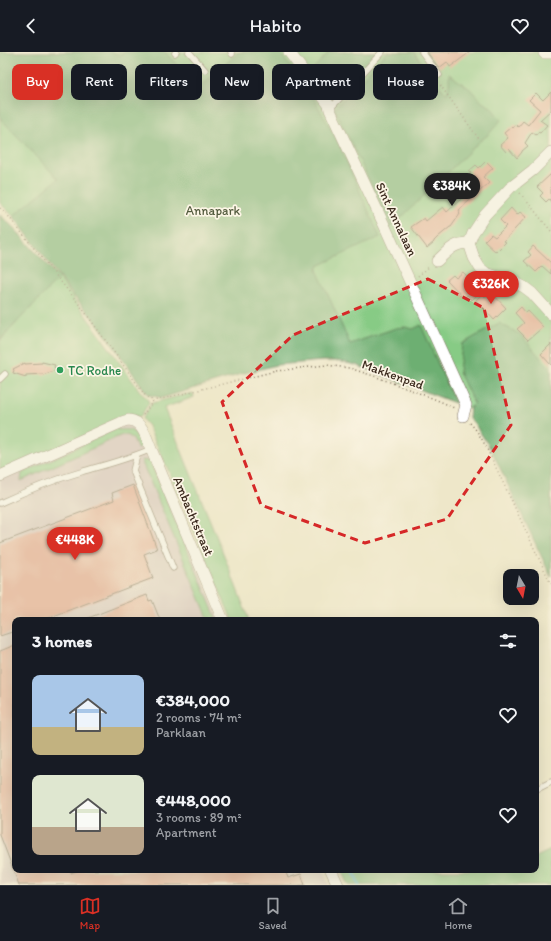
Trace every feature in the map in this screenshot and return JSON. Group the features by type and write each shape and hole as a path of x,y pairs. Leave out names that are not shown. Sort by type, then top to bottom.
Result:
{"street":[{"name":"Sint Annalaan","path":"289,52 329,105 410,281 464,410"},
{"path":"551,152 533,170 514,185 485,215 473,233 469,243 474,258 480,268 486,273 516,282 524,287 532,293 551,314"},
{"path":"437,260 454,245 469,243"},
{"path":"0,476 120,423 129,420 138,423"},
{"name":"Ambachtstraat","path":"138,423 151,449 222,617"},
{"path":"332,873 338,885"}],"lane":[{"path":"189,52 205,70"},
{"path":"330,110 382,52"},
{"path":"422,52 439,75"},
{"path":"0,379 5,374"},
{"path":"0,503 21,493 151,449"},
{"path":"137,455 133,471 174,568"},
{"path":"539,788 551,782"}],"path":[{"path":"439,75 435,78 479,139"},
{"path":"514,185 551,231"},
{"path":"0,208 5,212 82,308 145,395 153,401 138,423"},
{"path":"410,281 437,260"},
{"name":"Makkenpad","path":"153,401 276,372 326,365 349,368 464,410 484,443 551,584"}],"highlighted area":[{"path":"428,279 484,308 511,425 447,519 365,543 261,505 222,402 293,335"}],"shaded area":[{"path":"123,408 131,420 143,446 219,617 12,617 12,873 323,873 329,885 0,885 0,462"}],"green space":[{"name":"Annapark","path":"0,52 551,52 551,571 500,462 472,410 15,214 13,216 0,203"},
{"path":"0,52 111,52 113,54 122,55 125,52 165,52 176,64 135,64 135,100 202,100 202,84 210,77 210,100 264,100 264,64 225,64 239,52 279,52 288,64 272,64 272,100 314,100 338,142 380,237 318,266 317,270 350,344 396,328 405,327 413,329 421,325 455,403 356,365 337,361 276,365 162,398 148,395 100,327 72,294 13,216 58,179 0,118"},
{"path":"329,52 379,52 365,67 365,64 318,64"},
{"path":"387,52 414,52 423,64 376,64"},
{"path":"373,67 373,100 438,100 438,85 447,94 449,74 470,89 482,102 491,107 501,120 488,135 388,229 390,223 335,110 342,100 365,100 365,76"},
{"path":"0,215 13,227 59,278 0,340"},
{"name":"TC Rodhe","path":"59,278 142,394 147,398 149,403 140,417 134,416 0,471 0,341 28,308 31,308 41,291 44,293"},
{"path":"499,323 521,335 551,370 551,577 491,449 469,418 470,408 474,404 459,372 462,344"},
{"path":"193,393 194,397 164,408 248,617 231,617 170,474 148,426 142,419 152,403"},
{"path":"118,428 118,430 134,432 138,437 139,436 143,445 138,450 131,437 122,435 21,481 22,473"},
{"path":"141,460 150,461 216,617 208,617"},
{"path":"551,850 551,885 348,885 342,873 539,873 539,856"}],"building":[{"path":"427,52 470,52 450,67 447,62 439,68 438,64 436,64"},
{"path":"551,92 551,110 540,120 547,125 540,133 538,132 536,135 532,132 525,143 528,146 517,158 509,149 506,152 500,145 508,138 504,133 515,124 518,127 523,121 528,125 540,110 529,100 536,93 543,100"},
{"path":"486,161 493,168 483,177 489,183 459,210 460,214 451,227 427,248 411,227 424,218 426,221 443,207 447,212 462,198 461,196 465,193 458,185 471,173 469,171 476,165 479,168"},
{"path":"551,174 551,202 549,199 546,202 540,196 543,193 537,187"},
{"path":"511,208 517,215 520,212 526,217 496,252 484,241 491,234 495,237 506,226 500,220"},
{"path":"533,246 551,263 551,274 542,266 536,272 524,261 531,255 528,252"},
{"path":"463,272 474,283 470,287 477,295 472,300 467,295 464,298 447,280 453,275 456,278"},
{"path":"491,292 506,308 494,320 476,300 482,294 485,297"},
{"path":"521,307 526,313 528,311 543,327 528,340 517,329 524,323 515,313"},
{"path":"551,344 551,365 541,354"},
{"path":"42,362 55,365 54,367 56,370 43,375 26,375 26,377 13,373 13,369 25,363"},
{"path":"133,485 157,549 144,554 153,578 51,617 12,617 12,632 0,636 0,543 114,500 112,493"},
{"path":"147,595 149,601 152,600 159,617 91,617"},
{"path":"12,646 12,867 0,835 0,651"},
{"path":"14,873 286,873 288,878 301,874 305,885 19,885"}],"waterway":[{"path":"354,873 359,885"}],"place":[{"name":"TC Rodhe","path":"60,370"}]}
